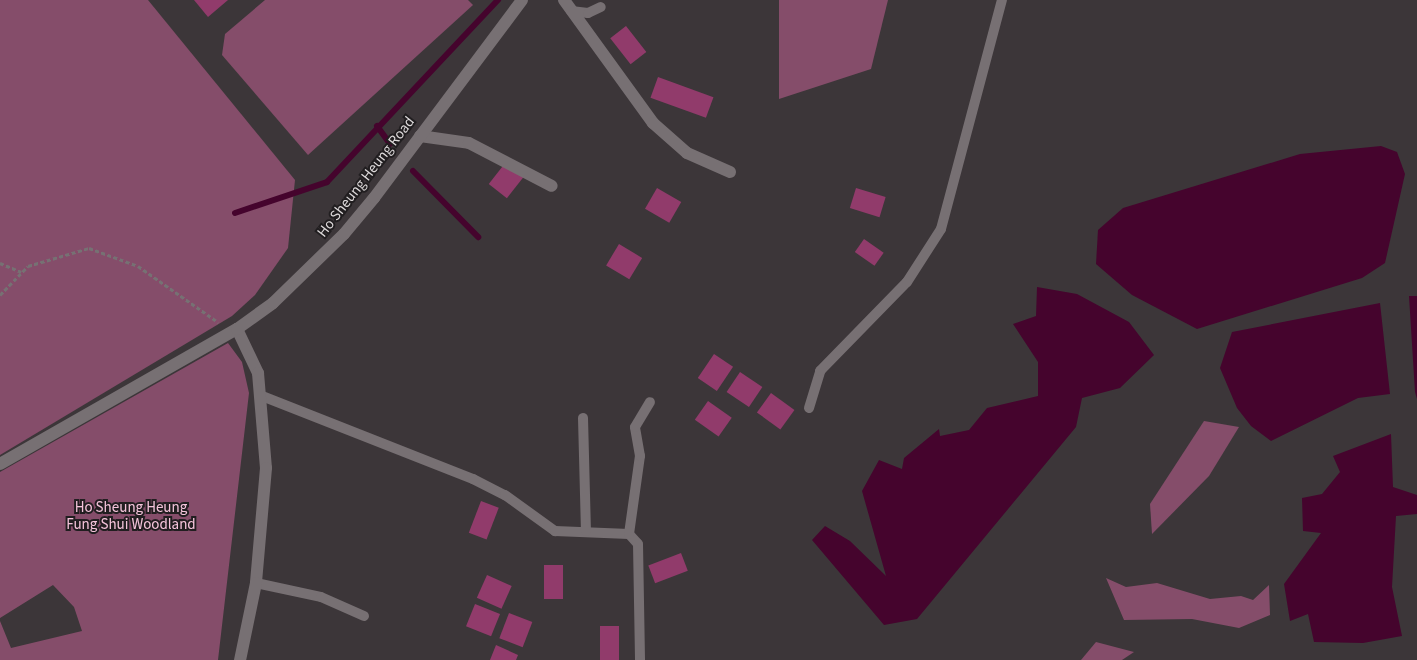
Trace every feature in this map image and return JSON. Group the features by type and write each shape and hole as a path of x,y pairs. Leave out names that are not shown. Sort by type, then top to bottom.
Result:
{"street":[{"name":"Ho Sheung Heung Road","path":"0,464 237,330 273,303 344,234 522,0"},
{"path":"564,0 653,122 687,153 730,172"},
{"path":"420,136 469,143 552,186"},
{"path":"237,330 252,356 262,396 266,496 256,583 240,660"}],"lane":[{"path":"809,408 820,371 907,282 941,229 1002,0"},
{"path":"571,11 588,13 601,7"},
{"path":"262,396 473,479 505,494 555,531 629,534 638,544 640,660"},
{"path":"629,534 640,456 635,427 650,402"},
{"path":"583,418 586,531"},
{"path":"256,583 321,597 364,616"}],"path":[{"path":"0,295 22,272 89,248 138,266 207,317 237,330"},
{"path":"0,263 22,272"}],"green space":[{"path":"0,0 148,0 295,180 288,248 255,295 232,316 0,455"},
{"path":"265,0 468,0 473,5 308,155 222,55 225,34"},
{"path":"779,0 888,0 871,69 779,99"},
{"name":"Ho Sheung Heung Fung Shui Woodland","path":"228,343 242,362 249,393 218,660 0,660 0,621 11,648 82,631 74,607 53,585 0,618 0,472"},
{"path":"1204,421 1239,427 1209,476 1152,534 1150,504"},
{"path":"1106,578 1126,587 1157,583 1210,599 1241,596 1253,600 1269,585 1270,615 1239,628 1192,619 1124,620"},
{"path":"1096,642 1134,652 1122,660 1081,660"}],"shaded area":[{"path":"1381,146 1397,152 1405,174 1385,263 1362,278 1197,329 1132,295 1096,264 1098,230 1123,208 1300,154"},
{"path":"1037,287 1077,294 1129,322 1154,355 1120,388 1082,398 1076,427 917,619 884,625 812,540 825,526 850,541 886,576 862,491 879,460 902,469 904,458 939,429 940,436 969,430 987,408 1038,396 1038,362 1013,324 1036,316"},
{"path":"1409,296 1417,296 1417,399 1415,392"},
{"path":"1380,303 1390,394 1358,398 1271,441 1251,426 1237,408 1220,368 1232,332"},
{"path":"1391,434 1393,487 1417,495 1417,514 1396,516 1392,587 1402,636 1363,643 1314,642 1308,614 1290,621 1284,584 1321,533 1303,531 1302,498 1322,494 1340,472 1333,456"}],"building":[{"path":"194,0 228,0 208,17"},
{"path":"626,26 646,52 631,64 610,38"},
{"path":"658,77 713,97 706,118 650,98"},
{"path":"506,162 524,176 507,198 489,184"},
{"path":"657,188 681,202 669,223 645,209"},
{"path":"856,188 886,197 880,217 850,208"},
{"path":"864,239 884,253 874,266 855,252"},
{"path":"619,244 642,258 629,279 606,265"},
{"path":"714,354 733,367 717,391 698,378"},
{"path":"740,372 762,387 749,407 727,392"},
{"path":"771,393 794,410 780,429 757,412"},
{"path":"708,401 732,418 719,436 695,420"},
{"path":"481,501 499,508 487,540 469,533"},
{"path":"681,553 688,571 655,583 648,566"},
{"path":"544,565 563,565 563,599 544,599"},
{"path":"487,575 512,586 501,609 477,598"},
{"path":"475,604 500,614 491,636 466,626"},
{"path":"509,613 532,622 523,647 499,638"},
{"path":"600,626 619,626 619,660 600,660"},
{"path":"496,645 518,655 516,660 490,660"}],"waterway":[{"path":"235,213 327,182 498,0"},
{"path":"377,126 390,144"},
{"path":"413,171 478,237"}]}
